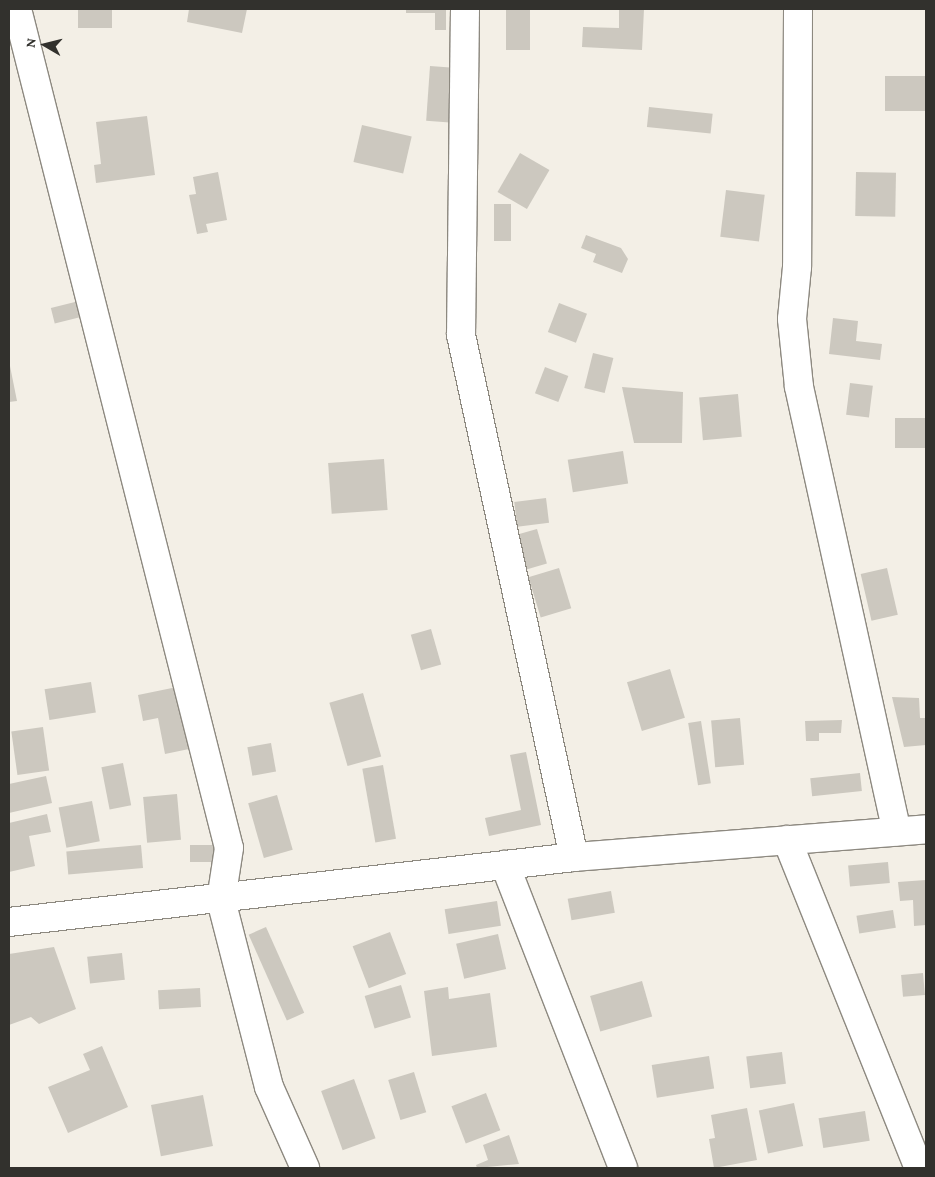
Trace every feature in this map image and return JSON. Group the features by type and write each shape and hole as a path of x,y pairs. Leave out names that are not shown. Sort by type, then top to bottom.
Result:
{"street":[{"path":"17,9 229,848 221,900 269,1088 305,1168"},
{"path":"465,9 461,335 574,857"},
{"path":"798,9 797,267 792,319 799,386 897,831"},
{"path":"9,922 221,900 574,857 926,829"},
{"path":"787,840 919,1168"},
{"path":"505,865 623,1168"}],"building":[{"path":"78,9 112,9 112,28 78,28"},
{"path":"189,9 247,9 242,33 187,22"},
{"path":"406,9 446,9 446,30 435,30 435,13 406,13"},
{"path":"506,9 530,9 530,50 506,50"},
{"path":"619,9 644,9 642,50 582,47 583,27 619,28"},
{"path":"430,66 457,68 453,123 426,121"},
{"path":"885,76 926,76 926,111 885,111"},
{"path":"649,107 713,114 711,134 647,127"},
{"path":"147,116 155,175 96,183 94,165 101,164 96,122"},
{"path":"362,125 412,136 403,173 353,162"},
{"path":"520,153 549,170 527,209 498,192"},
{"path":"218,172 227,220 206,224 208,232 197,234 189,195 196,194 193,177"},
{"path":"856,172 896,173 895,217 855,216"},
{"path":"726,190 765,195 759,241 720,237"},
{"path":"494,204 511,204 511,241 494,241"},
{"path":"586,235 621,248 628,259 622,273 593,262 596,254 581,248"},
{"path":"79,301 83,317 55,324 51,308"},
{"path":"559,303 587,314 576,343 548,332"},
{"path":"833,318 858,321 856,341 882,344 880,360 829,354"},
{"path":"593,353 613,358 605,393 584,388"},
{"path":"9,367 17,401 9,402"},
{"path":"545,367 568,376 558,402 535,393"},
{"path":"850,383 873,386 869,418 846,415"},
{"path":"622,387 683,392 682,443 634,443"},
{"path":"738,394 742,437 703,440 699,397"},
{"path":"895,418 926,418 926,448 895,448"},
{"path":"623,451 628,484 573,492 568,460"},
{"path":"384,459 388,510 332,514 328,463"},
{"path":"546,498 549,523 517,527 514,502"},
{"path":"537,529 547,564 524,570 514,536"},
{"path":"559,568 571,608 541,618 528,577"},
{"path":"887,568 898,615 871,621 861,574"},
{"path":"431,629 441,665 421,670 411,635"},
{"path":"670,669 685,718 642,731 627,682"},
{"path":"91,682 96,713 49,720 45,689"},
{"path":"177,687 189,749 165,754 158,718 143,721 138,695"},
{"path":"363,693 381,756 348,766 329,703"},
{"path":"892,697 919,698 920,718 926,718 926,745 904,747"},
{"path":"740,718 744,765 715,767 711,721"},
{"path":"842,720 841,733 819,733 819,741 806,741 805,721"},
{"path":"701,721 711,783 698,785 688,723"},
{"path":"43,727 49,771 17,775 11,731"},
{"path":"271,743 276,772 252,776 247,747"},
{"path":"526,752 541,825 489,836 485,818 521,810 510,755"},
{"path":"123,763 131,805 110,809 101,767"},
{"path":"383,765 396,839 375,843 362,769"},
{"path":"860,773 862,791 812,796 810,778"},
{"path":"46,776 52,803 9,813 9,784"},
{"path":"177,794 181,840 147,843 143,797"},
{"path":"277,795 293,850 264,858 248,803"},
{"path":"92,801 100,841 66,848 59,807"},
{"path":"47,814 51,832 29,836 35,866 9,872 9,823"},
{"path":"141,845 143,868 68,874 66,852"},
{"path":"190,845 220,845 220,862 190,862"},
{"path":"888,862 890,883 850,886 848,865"},
{"path":"926,880 926,925 914,926 913,900 900,901 898,882"},
{"path":"611,891 615,913 571,920 568,899"},
{"path":"497,901 501,926 449,934 445,909"},
{"path":"893,910 896,928 859,934 856,916"},
{"path":"266,927 304,1013 287,1021 249,935"},
{"path":"390,932 406,974 369,988 353,946"},
{"path":"498,934 506,969 464,979 456,944"},
{"path":"54,947 76,1009 39,1024 31,1017 9,1025 9,954"},
{"path":"122,953 125,980 90,984 87,957"},
{"path":"923,973 925,995 903,997 901,975"},
{"path":"642,981 652,1017 600,1031 590,996"},
{"path":"401,985 411,1018 375,1029 365,996"},
{"path":"448,987 449,999 490,993 497,1047 432,1056 424,991"},
{"path":"200,988 201,1007 159,1009 158,990"},
{"path":"102,1046 128,1107 68,1133 48,1087 90,1070 83,1054"},
{"path":"782,1052 786,1084 750,1088 746,1056"},
{"path":"709,1056 714,1089 657,1098 652,1065"},
{"path":"414,1072 426,1112 400,1120 388,1080"},
{"path":"354,1079 376,1138 343,1150 321,1091"},
{"path":"486,1093 500,1130 466,1144 451,1106"},
{"path":"203,1095 213,1146 161,1156 151,1105"},
{"path":"794,1103 803,1146 768,1154 759,1110"},
{"path":"747,1108 757,1160 714,1168 709,1139 715,1138 711,1115"},
{"path":"865,1111 870,1141 823,1148 819,1118"},
{"path":"509,1135 519,1164 477,1168 476,1165 488,1160 483,1145"}]}
